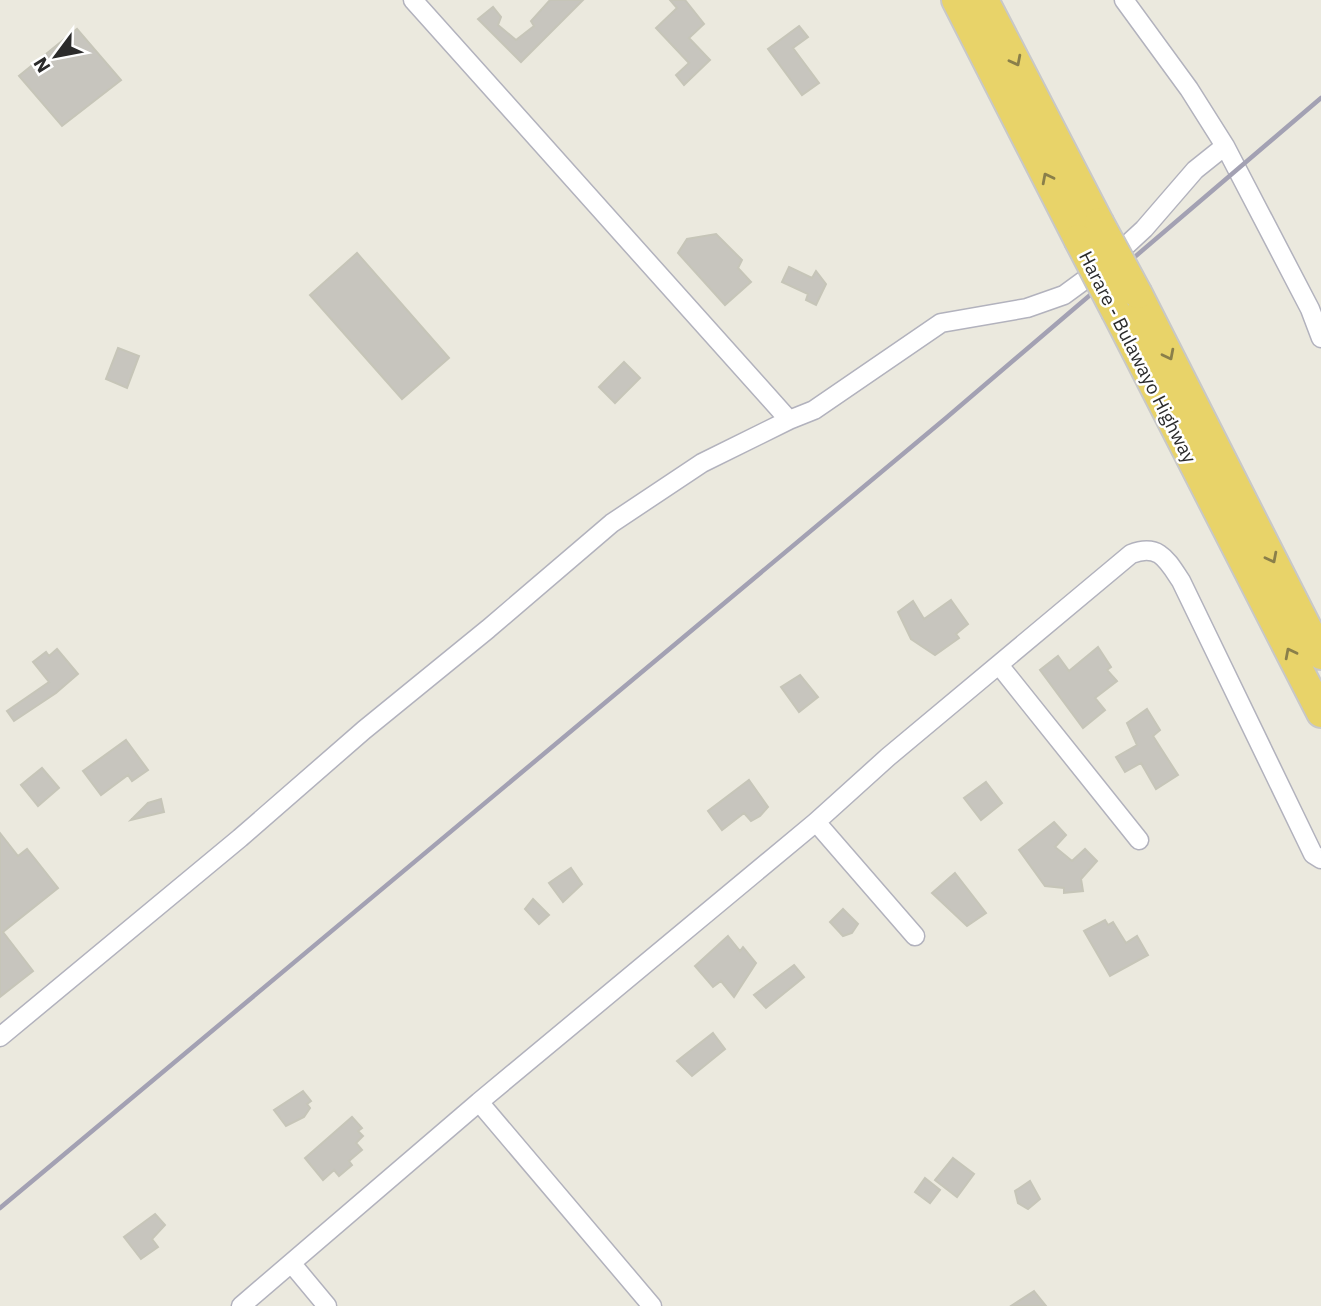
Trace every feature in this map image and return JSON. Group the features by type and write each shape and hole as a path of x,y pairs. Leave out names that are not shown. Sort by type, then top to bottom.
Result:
{"highway":[{"name":"Harare - Bulawayo Highway","path":"956,0 1089,231 1138,294 1321,655"},
{"name":"Harare - Bulawayo Highway","path":"984,0 1089,231 1116,312 1321,713"}],"street":[{"path":"412,0 789,420"},
{"path":"1124,0 1189,89 1225,146 1316,305 1321,338"},
{"path":"0,1037 612,523 702,463 814,410 941,323 1027,307 1064,295 1105,265 1144,229 1195,170 1225,146"},
{"path":"241,1306 1131,554 1155,550 1181,581 1313,854 1321,859"},
{"path":"999,666 1139,839"},
{"path":"816,822 915,936"},
{"path":"480,1102 652,1306"},
{"path":"292,1264 327,1306"}],"building":[{"path":"550,0 583,0 521,62 478,19 493,7 501,17 498,25 516,40 534,26 531,21"},
{"path":"670,0 685,0 704,24 689,38 710,60 684,85 676,75 689,63 656,28 677,8"},
{"path":"799,26 808,37 793,48 819,83 802,95 768,49"},
{"path":"77,29 121,80 62,126 19,76"},
{"path":"716,234 742,260 738,268 751,282 725,305 678,253 687,239"},
{"path":"357,253 449,358 402,399 310,295"},
{"path":"789,267 812,278 816,271 826,284 816,305 806,300 808,294 782,282"},
{"path":"118,348 139,356 127,388 106,379"},
{"path":"624,362 640,378 615,403 599,387"},
{"path":"951,600 968,624 956,634 959,638 935,655 911,639 898,612 913,601 924,619"},
{"path":"1098,647 1111,667 1107,670 1117,681 1095,698 1105,710 1083,728 1040,670 1058,656 1069,671"},
{"path":"57,649 78,674 56,693 14,721 7,711 49,682 33,662 46,652 49,656"},
{"path":"800,675 818,697 799,712 781,687"},
{"path":"1147,709 1160,730 1153,736 1178,775 1156,789 1141,763 1125,772 1116,757 1137,745 1127,723"},
{"path":"126,740 148,770 132,781 128,775 101,795 83,771"},
{"path":"42,768 59,788 38,806 21,785"},
{"path":"749,780 768,807 751,821 744,813 722,830 708,811"},
{"path":"986,782 1002,803 981,820 964,798"},
{"path":"161,799 164,812 131,820 148,803"},
{"path":"1054,822 1066,835 1055,847 1072,861 1085,849 1097,861 1081,879 1083,891 1064,893 1064,888 1045,886 1019,850"},
{"path":"0,833 18,856 27,849 58,888 3,932 33,971 0,997"},
{"path":"571,868 582,884 563,902 549,883"},
{"path":"955,873 986,913 967,926 932,893"},
{"path":"533,899 549,915 539,924 525,909"},
{"path":"843,909 858,924 852,933 843,936 830,922"},
{"path":"1105,920 1108,925 1113,922 1126,943 1137,936 1148,955 1110,976 1084,931"},
{"path":"728,936 740,951 743,947 756,963 734,997 721,981 713,987 695,966"},
{"path":"794,965 804,977 766,1008 754,995"},
{"path":"713,1033 725,1049 692,1076 677,1061"},
{"path":"303,1091 311,1101 307,1104 310,1108 304,1117 286,1126 274,1110"},
{"path":"352,1117 362,1128 358,1131 363,1136 356,1143 362,1150 349,1161 352,1165 339,1176 334,1170 323,1180 305,1158"},
{"path":"953,1158 974,1174 957,1197 935,1180"},
{"path":"925,1178 940,1190 930,1203 915,1192"},
{"path":"1030,1181 1040,1199 1028,1209 1018,1203 1015,1191"},
{"path":"155,1214 165,1225 152,1239 158,1247 141,1259 124,1237"},
{"path":"1034,1291 1046,1306 1011,1306"}],"railway":[{"path":"0,1208 946,418 1321,98"}]}
